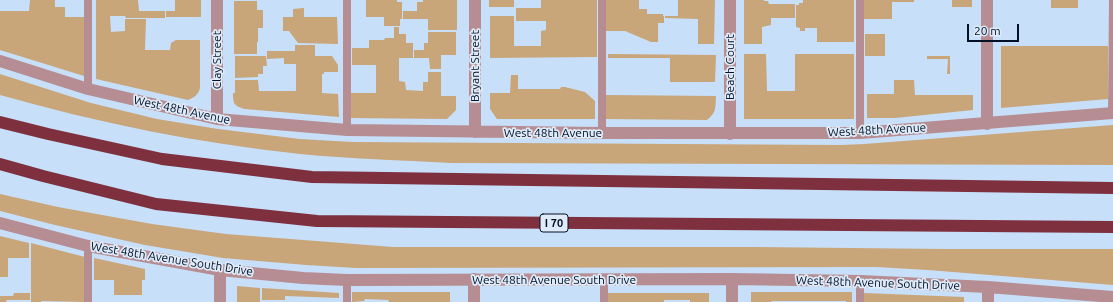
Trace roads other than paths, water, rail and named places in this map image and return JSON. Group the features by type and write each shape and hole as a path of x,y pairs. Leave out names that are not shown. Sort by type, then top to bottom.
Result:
{"highway":[{"path":"0,122 48,134 162,158 312,177 1113,188"},
{"name":"I 70","path":"0,164 156,204 317,221 1113,227"},
{"path":"0,169 43,176"}],"street":[{"name":"Clay Street","path":"217,0 217,119"},
{"name":"Bryant Street","path":"475,0 475,132"},
{"name":"Beach Court","path":"730,0 730,134"},
{"path":"987,0 987,124"},
{"name":"West 48th Avenue","path":"0,61 88,89 217,119 347,130 730,134 860,133 1113,113"},
{"name":"West 48th Avenue South Drive","path":"0,223 88,246 220,270 303,278 347,280 860,281 988,287 1113,297"},
{"path":"220,270 220,302"},
{"path":"474,280 474,302"},
{"path":"732,280 732,302"},
{"path":"988,287 988,302"}],"lane":[{"path":"88,0 88,89"},
{"path":"347,0 347,130"},
{"path":"602,0 602,133"},
{"path":"860,0 860,133"},
{"path":"1113,0 1113,113"},
{"path":"88,246 88,302"},
{"path":"347,280 347,302"},
{"path":"604,280 604,302"},
{"path":"860,281 860,302"}]}
